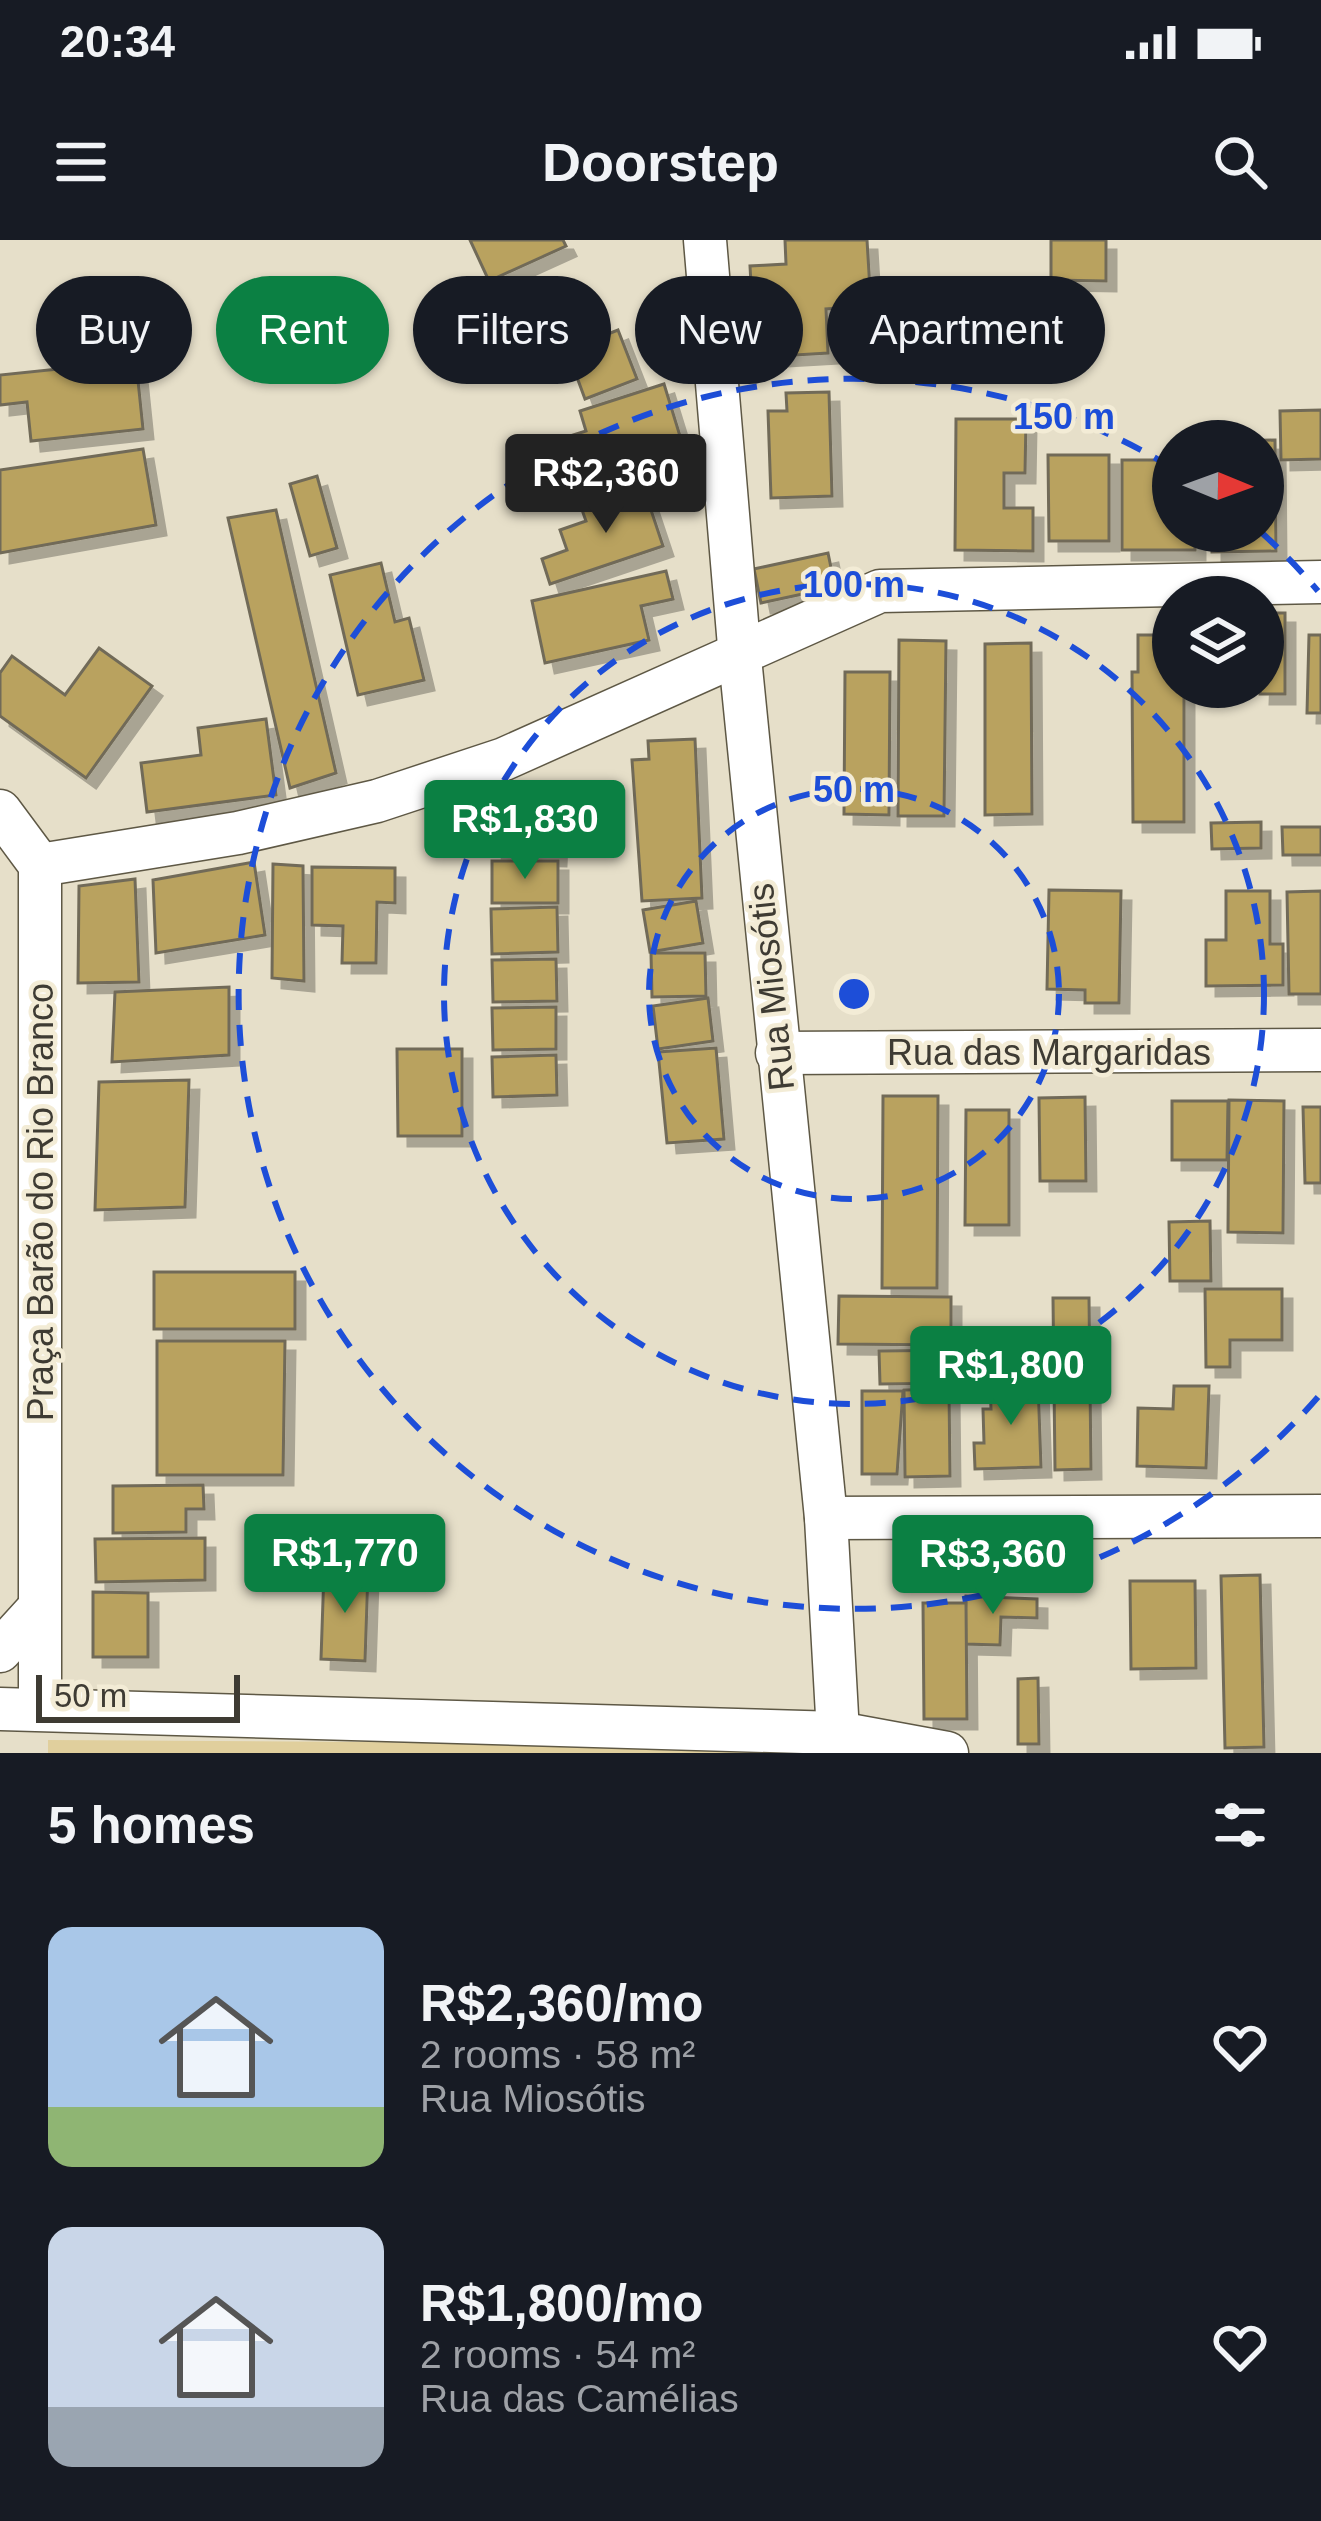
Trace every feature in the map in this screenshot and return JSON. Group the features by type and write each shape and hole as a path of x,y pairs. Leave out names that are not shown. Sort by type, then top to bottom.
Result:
{"street":[{"name":"Rua Miosótis","path":"705,240 777,1053 826,1518 838,1733"},
{"path":"0,811 40,865 238,832 376,801 504,759 740,658 880,591 1321,582"},
{"name":"Praça Barão do Rio Branco","path":"20,1709 39,1608 40,865"},
{"name":"Rua das Margaridas","path":"777,1053 1321,1050"},
{"path":"826,1518 1321,1516"},
{"path":"0,1651 39,1608"},
{"path":"20,1709 838,1733 947,1753"}],"shaded area":[{"path":"48,1740 506,1743 828,1753 48,1753"}],"building":[{"path":"470,240 563,240 566,246 500,276 487,276"},
{"path":"785,240 867,240 869,276 827,276 827,353 803,355 803,276 751,276 750,266 786,264"},
{"path":"1051,240 1106,240 1106,281 1105,276 1051,276"},
{"path":"618,330 635,380 585,399 579,384 611,384 611,333"},
{"path":"36,371 36,384 138,384 143,429 31,441 27,402 0,405 0,375"},
{"path":"664,384 684,449 586,480 570,436 586,431 580,411"},
{"path":"829,392 832,496 771,498 768,411 787,411 786,393"},
{"path":"1321,410 1321,459 1284,460 1280,411"},
{"path":"956,419 1026,419 1025,473 1004,473 1004,508 1033,508 1033,551 955,550"},
{"path":"143,449 156,525 0,553 0,470"},
{"path":"1048,455 1109,455 1109,541 1049,541"},
{"path":"1122,460 1152,460 1152,550 1122,550"},
{"path":"317,476 337,548 310,556 290,484"},
{"path":"643,486 663,546 550,584 542,559 567,550 560,530 586,521 581,507"},
{"path":"276,510 336,773 290,788 228,518"},
{"path":"828,553 835,587 761,603 754,569"},
{"path":"381,563 395,622 409,618 424,680 358,695 330,575"},
{"path":"666,571 673,599 641,606 649,640 545,663 532,601"},
{"path":"1138,635 1152,635 1152,708 1184,708 1184,822 1133,822 1132,672 1138,672"},
{"path":"1309,635 1321,635 1321,713 1307,713"},
{"path":"899,640 946,641 944,816 898,816"},
{"path":"1031,643 1032,814 985,815 985,644"},
{"path":"99,648 152,686 86,778 0,716 0,673 12,656 65,695"},
{"path":"845,672 890,672 889,815 844,814"},
{"path":"266,719 276,795 147,812 141,763 201,755 198,728"},
{"path":"695,739 702,898 642,901 632,760 649,759 648,741"},
{"path":"494,809 558,812 556,856 492,854"},
{"path":"1261,822 1261,848 1212,849 1211,823"},
{"path":"1282,827 1321,827 1321,855 1283,855"},
{"path":"492,861 558,861 558,903 492,903"},
{"path":"254,862 265,935 156,953 153,880"},
{"path":"273,864 303,866 304,981 272,978"},
{"path":"312,867 395,868 395,903 377,902 376,963 342,963 343,926 312,925"},
{"path":"135,879 139,982 78,983 79,886"},
{"path":"1049,890 1121,891 1119,1003 1085,1003 1085,990 1047,989"},
{"path":"1226,891 1270,891 1270,944 1283,944 1283,985 1206,986 1206,940 1226,940"},
{"path":"1321,891 1321,994 1289,994 1287,892"},
{"path":"696,901 703,943 650,952 643,910"},
{"path":"557,907 558,952 492,954 491,909"},
{"path":"651,953 705,953 706,996 652,997"},
{"path":"556,959 557,1001 493,1002 492,960"},
{"path":"229,987 229,1055 112,1062 115,992"},
{"path":"708,998 713,1041 658,1049 653,1006"},
{"path":"556,1007 556,1049 493,1050 492,1008"},
{"path":"716,1048 724,1139 667,1143 658,1052"},
{"path":"397,1049 462,1049 462,1136 398,1136"},
{"path":"556,1055 557,1095 493,1097 492,1057"},
{"path":"189,1080 185,1207 95,1210 99,1082"},
{"path":"883,1096 938,1096 937,1288 882,1288"},
{"path":"1085,1097 1086,1181 1040,1181 1039,1098"},
{"path":"1229,1100 1284,1101 1283,1233 1228,1232"},
{"path":"1172,1101 1228,1101 1227,1160 1172,1160"},
{"path":"1303,1107 1321,1107 1321,1183 1305,1183"},
{"path":"966,1110 1009,1110 1009,1225 965,1225"},
{"path":"1210,1221 1211,1281 1170,1281 1169,1222"},
{"path":"154,1272 295,1272 295,1329 154,1329"},
{"path":"1205,1289 1282,1289 1282,1340 1230,1340 1230,1367 1206,1367"},
{"path":"839,1296 951,1297 951,1345 838,1344"},
{"path":"1053,1298 1089,1298 1091,1469 1055,1470"},
{"path":"157,1341 285,1341 283,1475 157,1475"},
{"path":"964,1350 964,1383 880,1384 879,1351"},
{"path":"1038,1382 1041,1467 975,1469 974,1443 984,1443 983,1409 991,1409 990,1383"},
{"path":"1174,1386 1209,1386 1206,1468 1137,1466 1138,1408 1173,1409"},
{"path":"949,1389 950,1476 905,1477 904,1390"},
{"path":"862,1391 903,1391 897,1474 862,1474"},
{"path":"203,1485 204,1509 186,1509 186,1532 113,1533 113,1486"},
{"path":"205,1538 205,1580 96,1582 95,1539"},
{"path":"324,1571 368,1572 365,1661 321,1659"},
{"path":"1260,1575 1264,1747 1225,1748 1221,1576"},
{"path":"1130,1581 1195,1581 1196,1668 1131,1669"},
{"path":"93,1592 148,1593 148,1657 93,1657"},
{"path":"966,1596 1037,1599 1037,1618 1001,1617 1000,1645 964,1644"},
{"path":"923,1603 966,1603 967,1719 924,1719"},
{"path":"1038,1678 1039,1744 1018,1744 1018,1679"}]}
